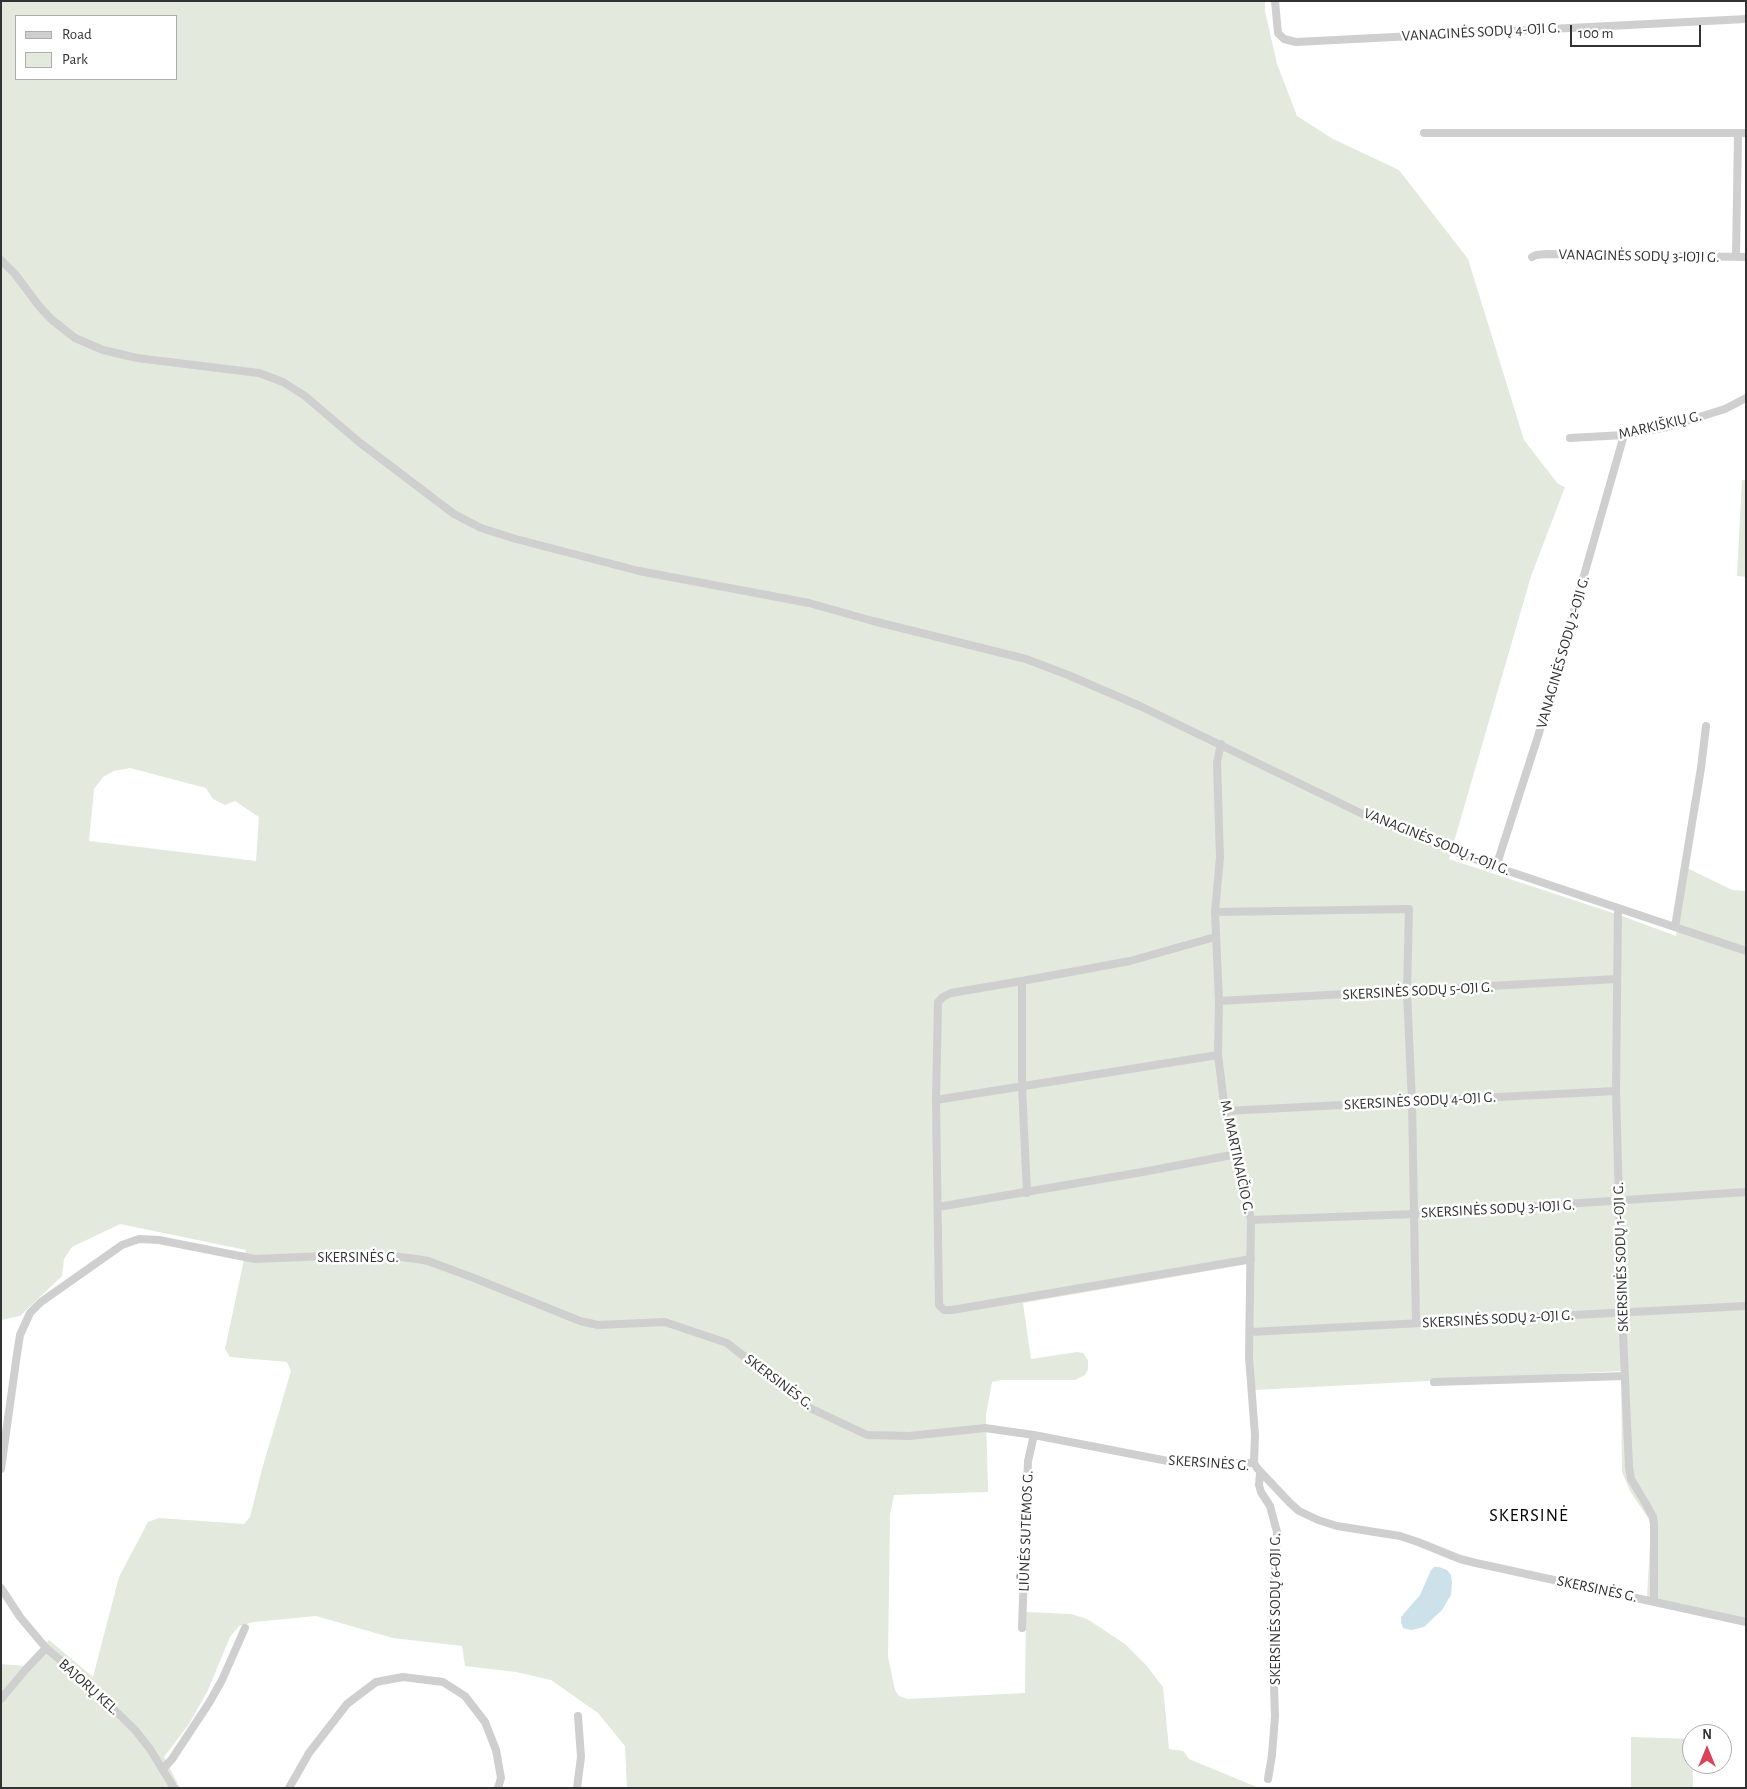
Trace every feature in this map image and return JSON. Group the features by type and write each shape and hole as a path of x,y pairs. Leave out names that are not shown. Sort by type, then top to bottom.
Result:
{"street":[{"name":"VANAGINĖS SODŲ 4-OJI G.","path":"1275,3 1278,33 1284,39 1296,42 1746,19"},
{"path":"1424,133 1742,133 1736,258"},
{"name":"VANAGINĖS SODŲ 3-IOJI G.","path":"1532,257 1536,254 1746,257"},
{"name":"VANAGINĖS SODŲ 1-OJI G.","path":"1,260 15,274 51,319 75,338 103,350 137,358 259,373 283,382 305,396 359,442 454,514 481,528 639,571 809,603 1026,659 1068,674 1140,706 1371,818 1496,867 1746,951"},
{"name":"MARKIŠKIŲ G.","path":"1570,438 1624,436 1667,427 1725,409 1746,398"},
{"name":"VANAGINĖS SODŲ 2-OJI G.","path":"1496,867 1539,733 1624,436"},
{"path":"1675,927 1706,726"},
{"path":"1221,744 1217,762 1220,856 1215,912 1409,909 1407,992 1412,1102 1416,1323"},
{"name":"SKERSINĖS SODŲ 1-OJI G.","path":"1618,908 1616,1092 1622,1312 1629,1466 1631,1479 1646,1504 1654,1525 1654,1601"},
{"name":"M. MARTINAIČIO G.","path":"1215,912 1218,1055 1225,1111 1237,1154 1251,1220 1249,1357 1254,1463"},
{"path":"1215,937 1130,961 1022,982 951,993 938,1002 936,1100 939,1305 944,1310 952,1310 1251,1259"},
{"name":"SKERSINĖS SODŲ 5-OJI G.","path":"1218,1001 1616,979"},
{"path":"1022,982 1022,1086 1026,1193"},
{"path":"936,1100 1218,1055"},
{"name":"SKERSINĖS SODŲ 4-OJI G.","path":"1225,1111 1616,1092"},
{"path":"938,1207 1026,1193 1237,1154"},
{"name":"SKERSINĖS SODŲ 3-IOJI G.","path":"1251,1220 1415,1214 1619,1202 1746,1192"},
{"name":"SKERSINĖS G.","path":"1,1468 20,1335 30,1313 41,1302 122,1245 139,1239 159,1240 255,1259 373,1254 428,1261 580,1321 598,1325 665,1322 727,1343 810,1408 867,1435 909,1436 985,1428 1034,1435 1178,1464 1254,1463 1260,1473 1299,1511 1331,1524 1400,1536 1460,1559 1476,1563 1746,1622"},
{"name":"SKERSINĖS SODŲ 2-OJI G.","path":"1250,1332 1746,1306"},
{"path":"1434,1382 1625,1376"},
{"name":"LIŪNĖS SUTEMOS G.","path":"1022,1628 1028,1461 1034,1435"},
{"name":"SKERSINĖS SODŲ 6-OJI G.","path":"1260,1473 1259,1485 1261,1492 1270,1506 1277,1532 1272,1628 1275,1710 1272,1755 1268,1779"},
{"name":"BAJORŲ KEL.","path":"1,1588 20,1617 46,1648 120,1714 150,1749 174,1788"},
{"path":"163,1769 172,1759 209,1703 222,1680 245,1628"},
{"path":"1,1699 46,1648"},
{"path":"289,1788 308,1754 347,1704 376,1682 403,1677 443,1682 465,1696 485,1722 496,1750 501,1778 498,1788"},
{"path":"577,1788 581,1757 578,1716"}],"green space":[{"path":"1,1 1265,1 1265,11 1277,64 1297,116 1333,139 1399,170 1468,259 1524,440 1558,484 1565,487 1531,576 1449,859 1622,916 1676,936 1687,868 1732,890 1746,891 1746,1619 1647,1597 1651,1526 1648,1518 1630,1491 1622,1472 1621,1371 1254,1390 1252,1353 1254,1263 1023,1303 1031,1359 1077,1352 1083,1353 1088,1360 1088,1369 1085,1375 1075,1380 1002,1380 992,1382 986,1415 988,1492 894,1495 890,1515 888,1657 895,1690 899,1696 907,1699 1025,1693 1026,1612 1071,1614 1087,1619 1125,1644 1146,1665 1163,1687 1169,1749 1183,1751 1189,1759 1259,1788 627,1788 625,1746 598,1713 551,1680 516,1672 465,1666 462,1646 393,1638 316,1616 254,1622 239,1626 230,1637 208,1690 189,1724 164,1757 180,1788 1,1788 1,1664 25,1666 49,1640 93,1677 119,1577 148,1522 159,1518 244,1524 250,1517 291,1371 287,1362 230,1357 225,1349 246,1250 120,1224 72,1247 64,1259 62,1276 20,1316 1,1320","holes":["130,768 206,788 213,799 225,805 235,801 259,817 256,861 89,841 94,789 103,777 114,771"]},
{"path":"1742,480 1746,480 1746,577 1737,576"},
{"path":"1631,1737 1682,1739 1682,1774 1693,1774 1693,1788 1631,1788"}],"water":[{"path":"1434,1567 1447,1570 1451,1575 1451,1595 1442,1610 1424,1627 1411,1630 1403,1628 1401,1617 1420,1595"}],"district":[{"name":"SKERSINĖ","path":"1529,1516"}]}
